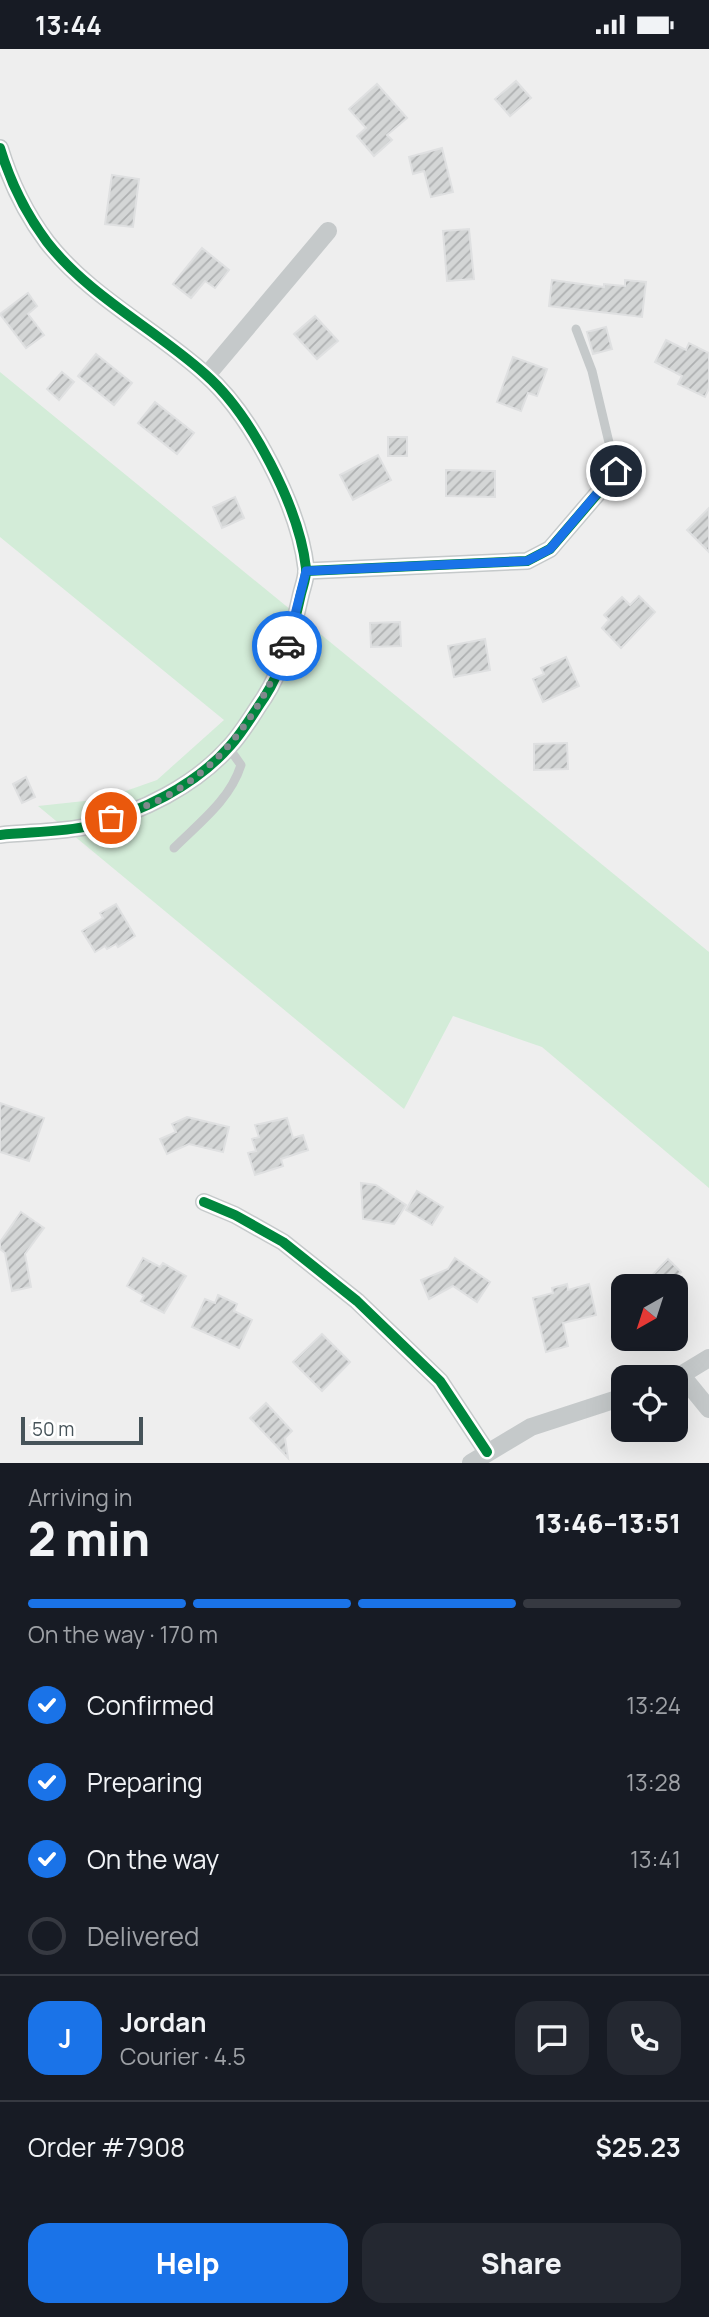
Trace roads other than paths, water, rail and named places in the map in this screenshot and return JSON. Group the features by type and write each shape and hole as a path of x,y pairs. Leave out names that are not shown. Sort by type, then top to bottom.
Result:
{"street":[{"path":"0,148 29,215 48,243 82,278 207,375 238,410 259,441 290,511 306,571 291,636 267,693 229,748 207,768 156,801 88,826 0,835"},
{"path":"207,375 328,232"},
{"path":"306,571 527,561 550,549 616,471"},
{"path":"204,1202 283,1242 357,1301 440,1381 487,1452"},
{"path":"688,1371 709,1358"},
{"path":"688,1387 709,1409"},
{"path":"471,1463 531,1427 611,1401"}],"lane":[{"path":"576,329 592,371 616,471"},
{"path":"174,848 222,801 238,775 242,765 229,748"}]}
